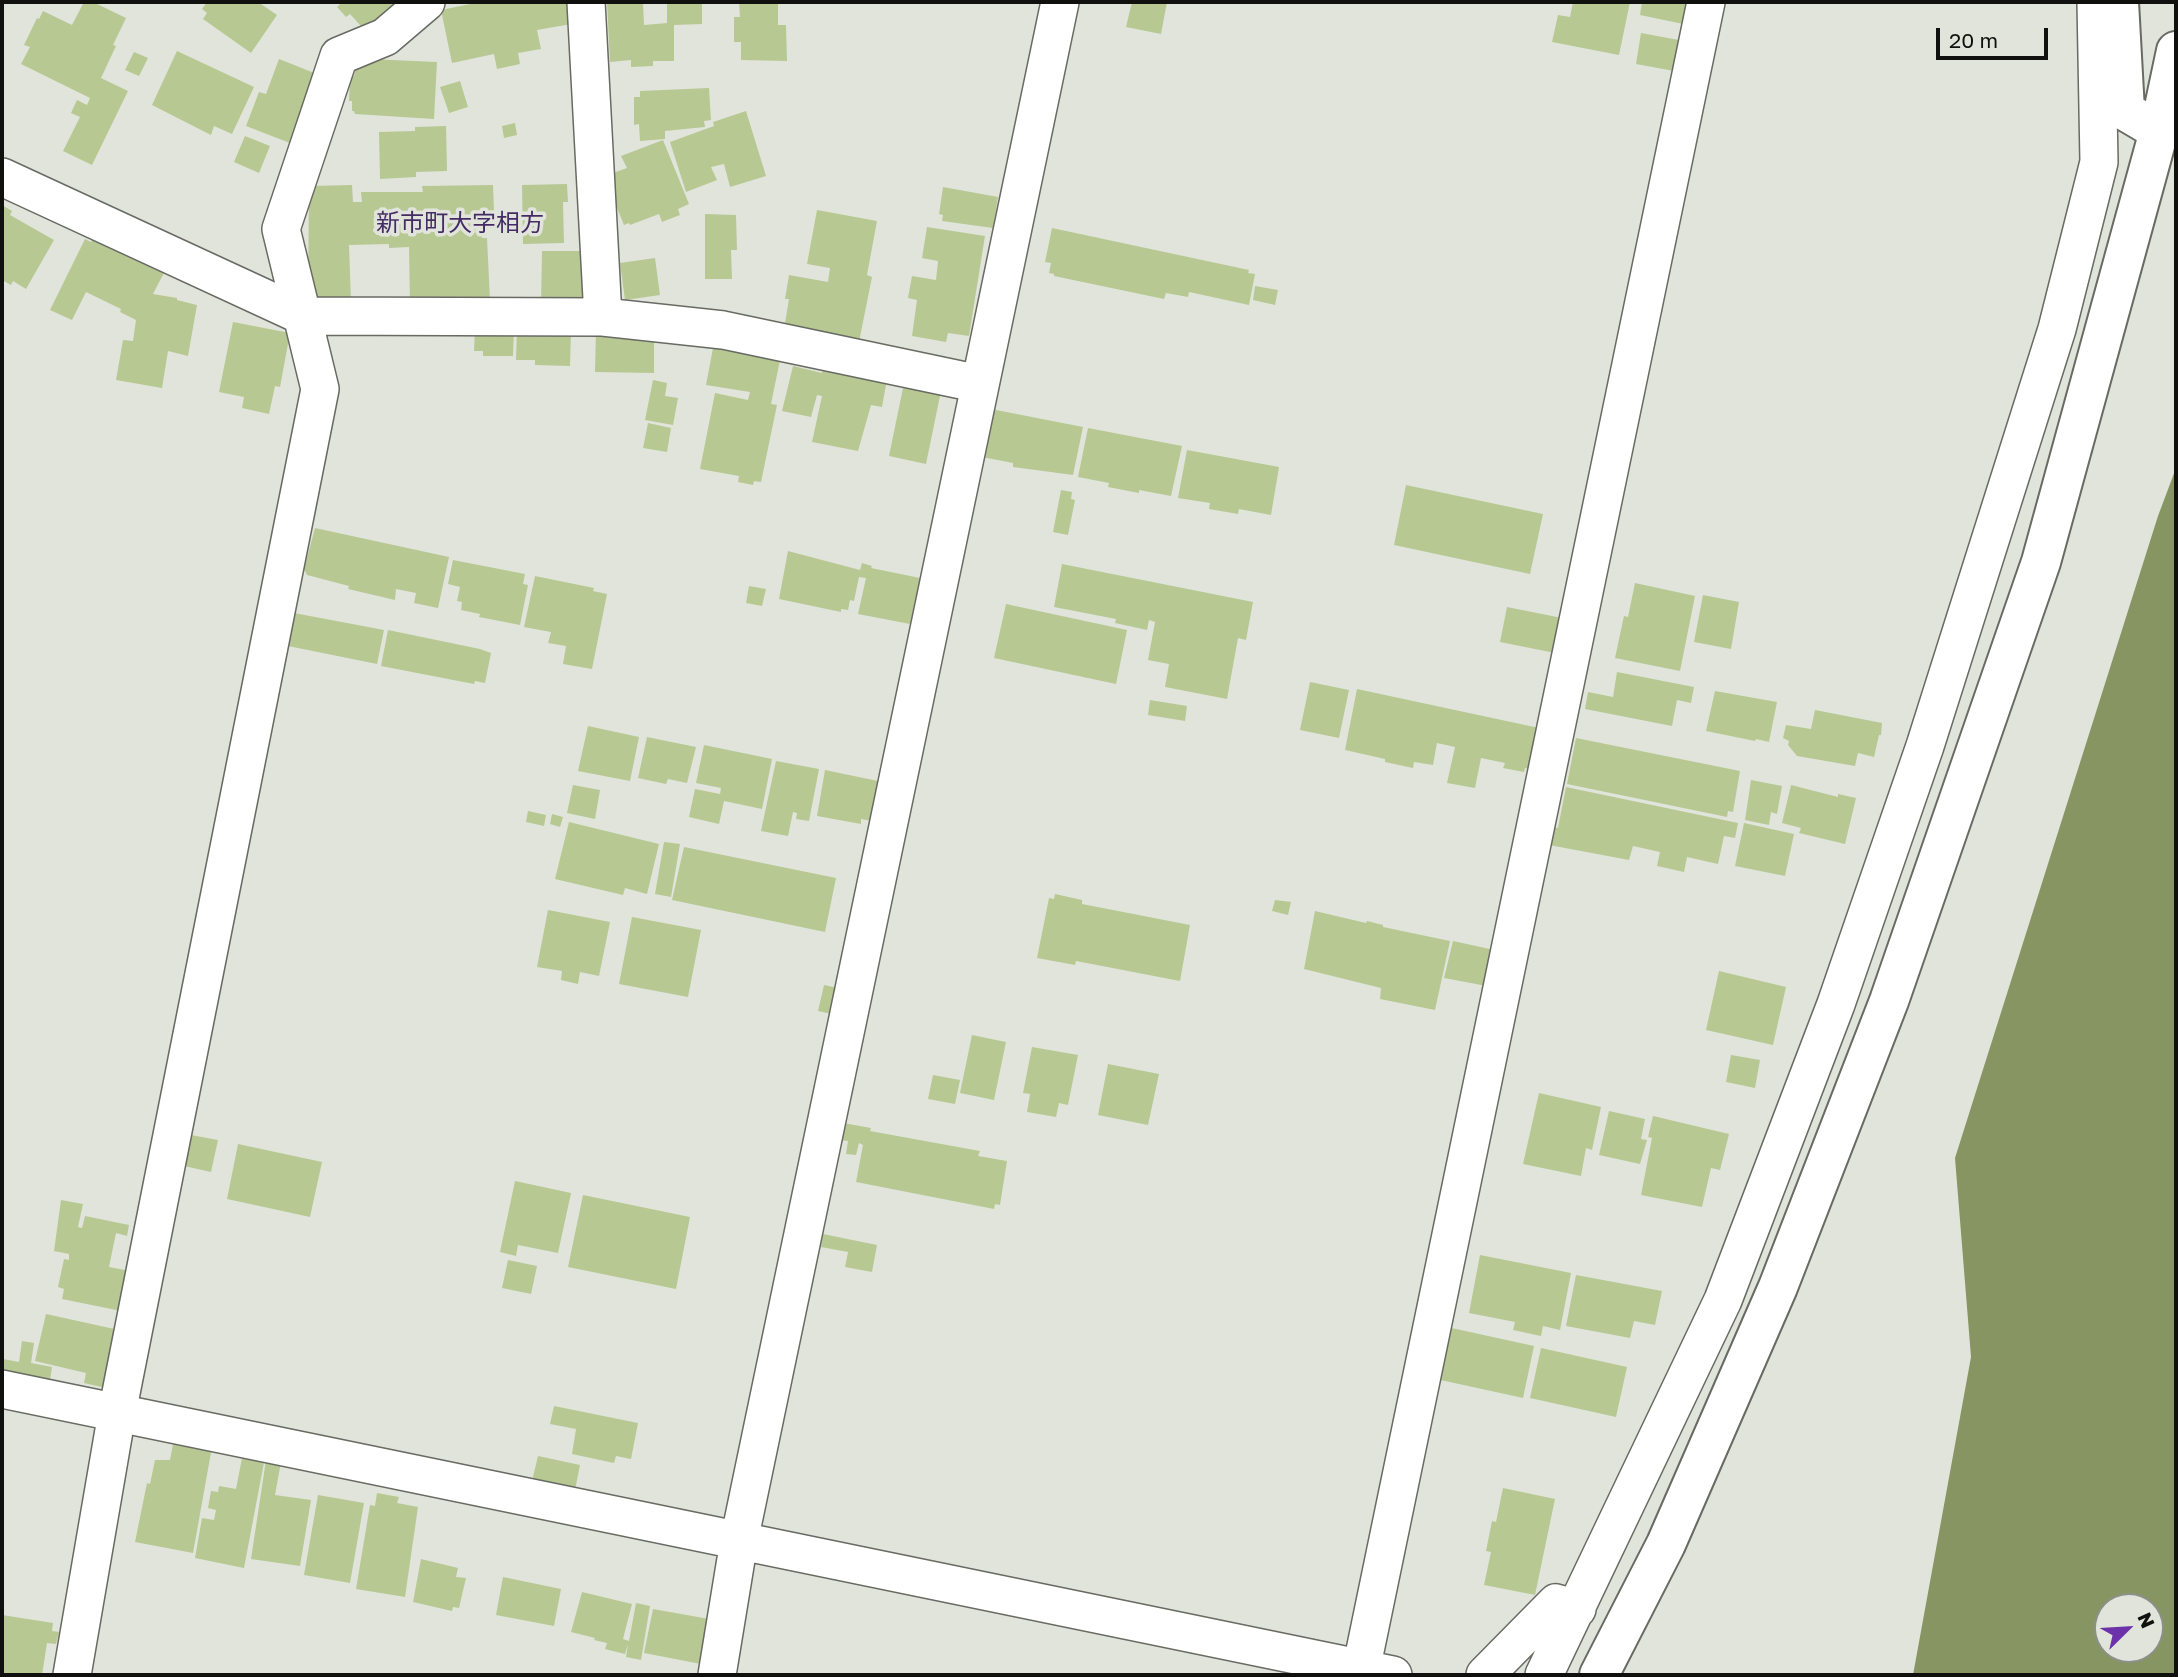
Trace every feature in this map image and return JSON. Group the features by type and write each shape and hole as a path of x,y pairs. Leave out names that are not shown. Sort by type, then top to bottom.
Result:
{"street":[{"path":"72,1675 117,1413 320,389 281,229 340,56 385,37 426,2"},
{"path":"586,2 603,317"},
{"path":"717,1675 739,1541 1060,2"},
{"path":"2,1389 1371,1673 1706,2"},
{"path":"1545,1675 1723,1300 1836,1004 1929,733 2057,329 2099,162 2096,2"},
{"path":"2119,2 2125,111 2159,131"},
{"path":"1599,1675 1666,1544 1778,1287 1889,1001 2041,562 2159,131 2176,51"},
{"path":"2,177 303,316 603,317 723,330 980,384"},
{"path":"1485,1675 1556,1603 1577,1609"}],"shaded area":[{"path":"2176,468 2176,1675 1913,1675 1971,1357 1955,1158 2158,516"}],"building":[{"path":"84,2 93,2 126,18 101,78 128,91 92,165 63,151 80,117 71,113 77,100 87,105 90,98 21,64 30,47 24,45 43,11 72,25"},
{"path":"207,2 258,2 277,15 251,53 203,19 207,13 202,9"},
{"path":"337,2 401,2 370,36 350,14 346,17 337,7 340,4"},
{"path":"480,2 574,2 577,23 537,30 541,49 518,53 520,64 497,69 494,54 452,63 441,10"},
{"path":"607,2 643,2 644,25 667,23 667,2 702,2 702,24 674,25 674,61 653,61 653,66 631,67 631,60 610,62"},
{"path":"739,2 778,2 778,25 786,25 787,61 741,60 741,42 734,42 734,17 740,17"},
{"path":"1132,2 1167,2 1161,34 1126,27"},
{"path":"1573,2 1630,2 1619,55 1552,42 1558,15 1570,17"},
{"path":"1642,2 1693,2 1688,25 1640,15"},
{"path":"1641,33 1679,40 1674,71 1636,64"},
{"path":"177,51 254,87 232,134 214,126 211,135 152,105"},
{"path":"134,52 148,58 139,76 125,70"},
{"path":"279,59 327,78 295,145 246,126 259,92 266,94"},
{"path":"370,59 437,62 434,119 355,114 352,111 352,101 349,101 350,76 354,76 357,61"},
{"path":"460,81 468,107 449,113 440,87"},
{"path":"709,88 711,120 704,121 705,127 665,131 665,139 640,141 639,124 634,125 634,97 640,97 640,91"},
{"path":"746,111 766,176 730,187 724,164 711,167 717,180 686,192 670,142 714,126 713,122"},
{"path":"515,123 517,135 504,138 502,126"},
{"path":"446,126 447,171 416,172 416,177 380,179 379,132 415,131 415,127"},
{"path":"245,136 270,146 259,173 234,162"},
{"path":"663,140 689,204 678,209 680,215 662,222 659,214 624,225 611,193 616,191 610,174 627,168 621,156"},
{"path":"567,184 568,202 563,202 564,243 523,244 522,185"},
{"path":"352,185 353,202 362,202 361,192 423,192 422,186 493,185 494,212 477,212 477,229 482,230 482,238 487,238 490,300 410,304 409,247 389,248 389,244 349,245 351,302 308,302 309,186"},
{"path":"943,187 998,197 993,228 942,221 943,215 939,214"},
{"path":"2,205 12,211 10,215 54,240 26,289 13,281 11,285 2,280"},
{"path":"817,210 877,221 867,275 872,277 859,342 784,329 789,299 785,299 789,275 828,282 830,268 807,264"},
{"path":"705,214 736,215 737,250 731,250 732,279 705,279"},
{"path":"927,227 985,236 969,336 948,333 946,342 912,336 917,300 908,298 912,276 936,280 938,261 922,258"},
{"path":"1052,228 1249,270 1248,273 1255,274 1249,305 1189,292 1188,297 1166,293 1164,299 1054,276 1049,273 1051,263 1045,262"},
{"path":"95,232 167,267 153,294 197,305 188,356 168,351 162,388 116,380 123,340 133,341 136,320 120,312 121,309 86,292 72,320 50,310 85,239 91,242"},
{"path":"542,251 591,251 591,303 541,303"},
{"path":"655,258 660,295 625,300 620,263"},
{"path":"1255,286 1278,290 1275,305 1253,300"},
{"path":"233,322 290,333 280,387 275,386 269,414 242,408 244,397 219,392"},
{"path":"475,327 514,327 513,356 483,356 483,351 474,351"},
{"path":"517,328 571,330 570,366 535,365 535,360 516,360"},
{"path":"596,330 654,331 654,373 595,372"},
{"path":"713,348 780,360 771,404 777,405 761,482 754,481 753,485 738,482 739,476 700,469 715,393 748,400 750,392 706,385"},
{"path":"793,366 822,373 823,367 887,379 882,407 871,405 858,451 812,442 822,396 817,395 811,417 782,411"},
{"path":"653,380 667,383 665,396 678,398 673,425 645,420"},
{"path":"904,383 941,391 926,464 889,456"},
{"path":"991,409 1083,427 1073,475 1013,467 1013,463 982,457"},
{"path":"648,423 671,428 667,452 643,448"},
{"path":"1088,428 1182,446 1171,496 1108,487 1109,483 1078,477"},
{"path":"1187,450 1279,467 1271,515 1239,509 1238,514 1209,509 1210,503 1178,498"},
{"path":"1406,485 1543,514 1530,574 1394,545"},
{"path":"1061,490 1072,492 1071,499 1075,500 1068,535 1053,532"},
{"path":"315,528 449,557 438,608 414,603 416,593 396,589 395,600 348,589 349,586 307,575 304,569"},
{"path":"788,551 860,570 862,563 872,566 871,568 920,578 910,624 858,614 866,578 859,577 854,601 850,600 848,610 841,609 841,612 779,599"},
{"path":"453,560 525,574 523,584 528,585 520,625 479,617 480,614 461,610 462,602 457,601 460,587 448,584"},
{"path":"1062,564 1253,602 1246,640 1238,638 1227,699 1165,687 1169,664 1148,660 1155,622 1149,620 1147,630 1115,623 1116,619 1054,607"},
{"path":"535,576 594,588 593,591 607,594 592,669 563,664 566,646 548,643 551,632 524,627"},
{"path":"1635,583 1695,596 1680,671 1615,658 1624,616 1628,617"},
{"path":"749,586 766,589 762,606 746,603"},
{"path":"1703,595 1739,602 1731,649 1694,642"},
{"path":"1006,604 1127,630 1116,684 994,658"},
{"path":"1507,607 1562,618 1555,653 1500,642"},
{"path":"294,613 384,630 377,664 288,646"},
{"path":"388,630 491,653 485,683 475,681 474,684 381,666"},
{"path":"1617,672 1694,687 1691,703 1677,700 1672,726 1585,709 1588,692 1613,697"},
{"path":"1310,682 1349,690 1339,738 1300,730"},
{"path":"1357,689 1539,728 1531,769 1525,768 1524,772 1503,768 1505,763 1481,758 1475,788 1447,783 1455,747 1437,743 1433,765 1414,762 1413,768 1345,750"},
{"path":"1715,691 1777,702 1769,742 1706,731"},
{"path":"1150,700 1187,706 1185,721 1148,715"},
{"path":"1815,710 1882,723 1874,757 1858,753 1855,766 1797,756 1788,745 1789,741 1783,738 1786,725 1811,729"},
{"path":"588,726 639,737 630,781 578,771"},
{"path":"647,737 696,747 687,783 668,779 666,784 638,778"},
{"path":"1576,738 1740,771 1733,812 1728,811 1727,817 1567,784"},
{"path":"704,745 772,759 762,809 724,801 719,824 689,817 695,789 720,794 721,788 696,783"},
{"path":"776,761 819,769 809,821 796,819 797,813 793,812 788,836 761,831"},
{"path":"825,770 878,781 872,821 861,819 861,824 817,816"},
{"path":"1751,780 1782,786 1777,814 1771,812 1769,825 1745,820"},
{"path":"573,785 600,790 595,819 567,813"},
{"path":"1791,785 1838,797 1838,794 1856,798 1845,844 1799,833 1801,828 1782,823"},
{"path":"1566,787 1738,823 1735,838 1724,836 1718,864 1687,857 1684,872 1657,866 1660,852 1633,846 1629,860 1549,845 1553,827 1558,828"},
{"path":"528,811 546,815 544,826 526,822"},
{"path":"552,814 563,817 560,827 550,824"},
{"path":"569,822 659,844 647,894 625,888 623,895 555,879"},
{"path":"1744,823 1794,834 1785,876 1735,866"},
{"path":"664,842 680,844 671,897 655,894"},
{"path":"684,847 836,878 825,932 672,900"},
{"path":"1055,894 1082,900 1082,904 1190,925 1180,981 1076,961 1075,965 1037,958 1049,898 1054,899"},
{"path":"1275,900 1291,902 1288,915 1272,911"},
{"path":"548,910 610,922 599,976 580,972 578,984 561,980 562,971 537,967"},
{"path":"1315,911 1450,941 1435,1010 1380,999 1381,988 1304,969"},
{"path":"632,917 701,930 688,997 619,984"},
{"path":"1453,941 1499,951 1492,987 1444,978"},
{"path":"1719,971 1786,987 1773,1045 1706,1030"},
{"path":"824,985 838,988 832,1014 818,1011"},
{"path":"972,1035 1006,1042 994,1100 960,1093"},
{"path":"1032,1047 1078,1055 1068,1105 1059,1103 1056,1117 1027,1112 1030,1094 1023,1093"},
{"path":"1731,1055 1760,1060 1755,1088 1726,1082"},
{"path":"1108,1064 1159,1074 1148,1125 1098,1115"},
{"path":"933,1075 960,1080 955,1104 928,1099"},
{"path":"1539,1093 1601,1107 1592,1150 1586,1148 1581,1176 1523,1164"},
{"path":"1609,1111 1645,1119 1641,1139 1647,1140 1640,1164 1599,1155"},
{"path":"1653,1116 1729,1134 1720,1170 1711,1168 1702,1207 1641,1195 1652,1138 1648,1137"},
{"path":"843,1123 871,1128 870,1131 980,1151 978,1156 1007,1161 1000,1205 995,1204 994,1209 856,1182 863,1145 859,1143 856,1155 846,1154 848,1141 839,1140"},
{"path":"191,1135 218,1140 211,1172 184,1166"},
{"path":"238,1144 322,1162 310,1217 227,1199"},
{"path":"515,1181 571,1193 558,1253 518,1245 516,1256 500,1252"},
{"path":"583,1195 690,1217 676,1289 568,1267"},
{"path":"61,1200 83,1204 78,1227 82,1228 85,1216 129,1225 127,1236 116,1233 109,1267 130,1271 121,1311 62,1299 64,1289 58,1287 64,1259 69,1260 69,1254 54,1251"},
{"path":"823,1234 877,1245 872,1272 845,1267 848,1252 821,1247"},
{"path":"1480,1255 1571,1273 1560,1330 1543,1326 1541,1336 1513,1330 1515,1322 1469,1313"},
{"path":"508,1260 537,1266 531,1294 502,1288"},
{"path":"1576,1275 1662,1291 1655,1325 1634,1321 1630,1338 1566,1326"},
{"path":"46,1314 119,1330 106,1388 84,1383 86,1373 35,1361"},
{"path":"1447,1327 1534,1346 1523,1398 1436,1379"},
{"path":"22,1341 34,1343 31,1363 52,1367 50,1380 2,1372 3,1359 19,1362"},
{"path":"1541,1348 1627,1367 1616,1417 1530,1398"},
{"path":"554,1406 638,1423 631,1459 616,1456 614,1463 572,1454 576,1429 550,1424"},
{"path":"174,1439 212,1447 193,1553 135,1542 147,1483 150,1484 155,1460 170,1460"},
{"path":"243,1453 265,1457 244,1568 195,1558 202,1518 214,1520 216,1510 208,1508 211,1491 218,1492 219,1486 236,1489"},
{"path":"538,1456 580,1465 575,1490 532,1481"},
{"path":"266,1460 281,1462 275,1495 311,1500 300,1566 251,1559"},
{"path":"1503,1488 1555,1499 1535,1595 1484,1585 1491,1552 1486,1551"},
{"path":"377,1493 399,1497 397,1503 418,1507 405,1597 356,1589 370,1505 375,1506"},
{"path":"318,1495 364,1503 350,1583 304,1575"},
{"path":"421,1559 458,1568 456,1577 466,1578 459,1608 453,1607 452,1611 413,1602"},
{"path":"503,1577 561,1589 554,1626 496,1615"},
{"path":"582,1592 632,1604 623,1639 629,1641 636,1603 650,1606 641,1660 626,1657 628,1644 625,1654 605,1649 607,1643 594,1640 595,1638 571,1632"},
{"path":"653,1609 709,1619 701,1664 644,1653"},
{"path":"2,1615 53,1623 52,1631 59,1632 56,1644 47,1643 42,1675 2,1673"}],"district":[{"name":"新市町大字相方","path":"460,223"}]}
